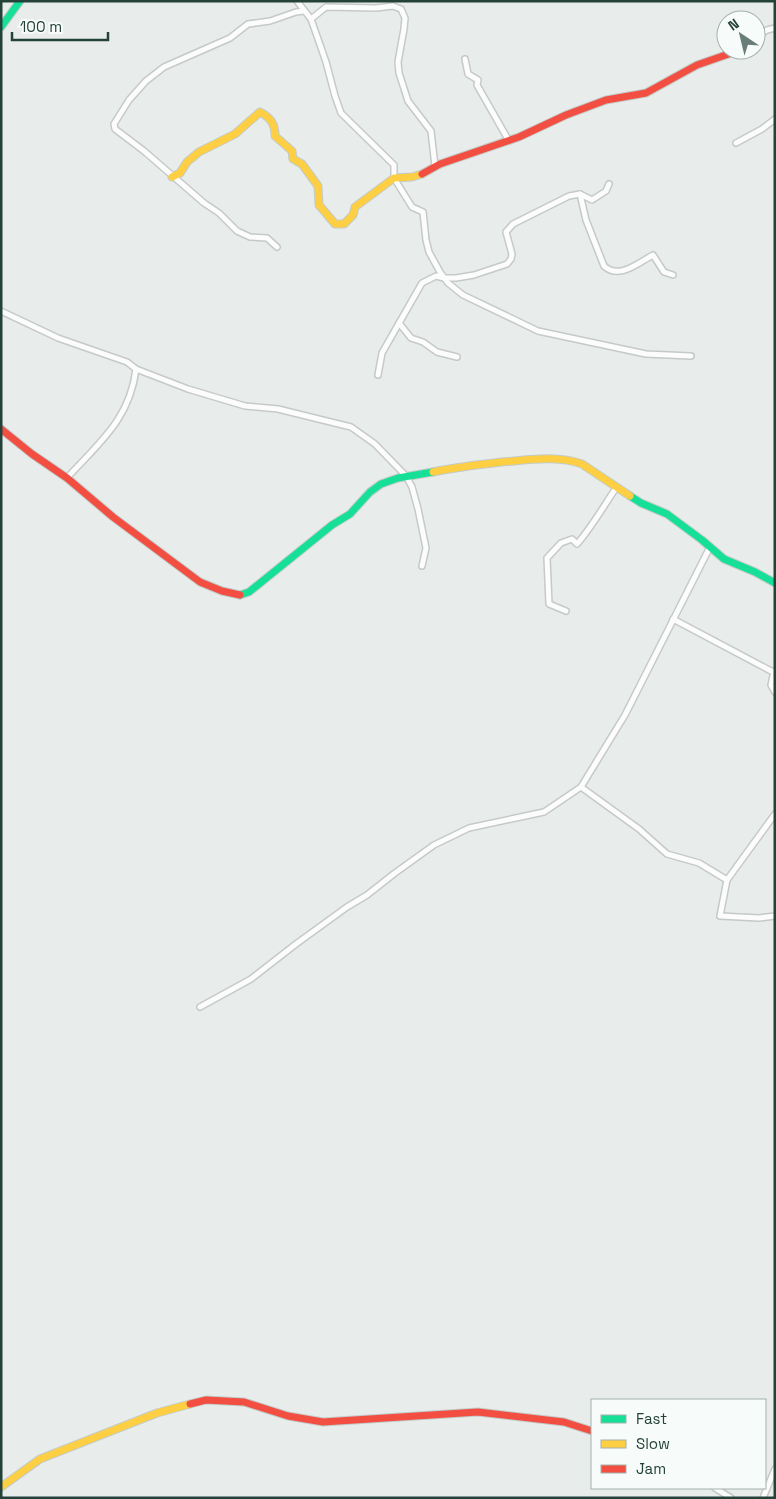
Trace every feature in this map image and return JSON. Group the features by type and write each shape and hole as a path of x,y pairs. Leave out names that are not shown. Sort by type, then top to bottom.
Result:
{"main road":[{"path":"1,27 20,1"},
{"path":"172,177 180,173 187,162 199,152 235,134 260,112 271,118 275,126 275,136 292,151 293,159 302,164 318,186 318,205 335,224 344,224 352,215 355,207 394,178 423,174 435,166 509,141 606,100 652,90 697,65 716,59"},
{"path":"1,430 67,478 113,517 200,582 239,595 245,594 252,589 332,525 350,514 370,492 381,484 406,476 489,463 557,459 582,464 616,488 648,506 667,514 724,559 775,583"},
{"path":"1,1486 40,1459 157,1413 206,1400 244,1402 288,1416 323,1422 478,1412 564,1422 591,1431"}],"street":[{"path":"297,1 311,19 341,113 394,165 394,178 412,207 423,212 429,252 448,283 463,295 538,331 646,354 691,356"},
{"path":"311,19 326,7 393,6 401,9 405,18 398,62 400,72 408,101 431,131 435,166"},
{"path":"277,247 267,238 250,237 237,230 219,212 204,203 183,183 172,177 144,151 114,129 114,124 129,100 146,81 164,67 230,38 248,24 270,22 304,11"},
{"path":"465,59 468,74 478,80 477,85 509,141"},
{"path":"736,143 775,119"},
{"path":"378,375 382,353 422,283 436,276 444,278 474,275 507,264 512,254 506,232 513,224 569,196 580,194 592,200 606,191 609,184"},
{"path":"580,194 586,220 600,260 608,270 614,272 625,271 653,255 664,272 673,275"},
{"path":"1,311 58,338 127,362 136,369 188,389 245,406 278,409 351,426 375,444 406,476 416,499 426,548 422,566"},
{"path":"399,323 411,338 423,342 438,352 458,357"},
{"path":"67,478 110,432 120,418 134,385 136,369"},
{"path":"566,610 549,604 547,558 561,543 572,539 577,544 589,530 592,522 616,488"},
{"path":"200,1007 251,979 347,906 367,895 434,845 469,828 544,812 581,787 625,715 710,547"},
{"path":"673,618 774,671 771,685 775,692"},
{"path":"581,787 639,829 667,854 699,864 727,880"},
{"path":"775,814 727,880 720,916 759,918 775,916"},
{"path":"763,1498 775,1469"},
{"path":"717,1489 731,1498"}],"traffic: fast":[{"path":"1,27 20,1"},
{"path":"240,595 249,592 332,525 350,514 370,492 381,484 398,478 433,472"},
{"path":"630,496 667,514 724,559 775,583"}],"traffic: slow":[{"path":"172,177 180,173 187,162 199,152 235,134 260,112 270,119 275,136 292,151 293,159 302,164 318,186 319,205 335,224 344,224 353,215 355,207 394,178 412,177 422,174"},
{"path":"433,472 502,462 542,459 572,461 582,464 630,496"},
{"path":"1,1487 40,1459 157,1413 190,1404"}],"traffic: jam":[{"path":"422,174 440,164 519,137 566,115 606,100 646,93 697,65 716,58"},
{"path":"1,429 200,582 222,591 240,595"},
{"path":"190,1404 206,1400 244,1402 288,1416 323,1422 478,1412 564,1422 591,1431"}]}
